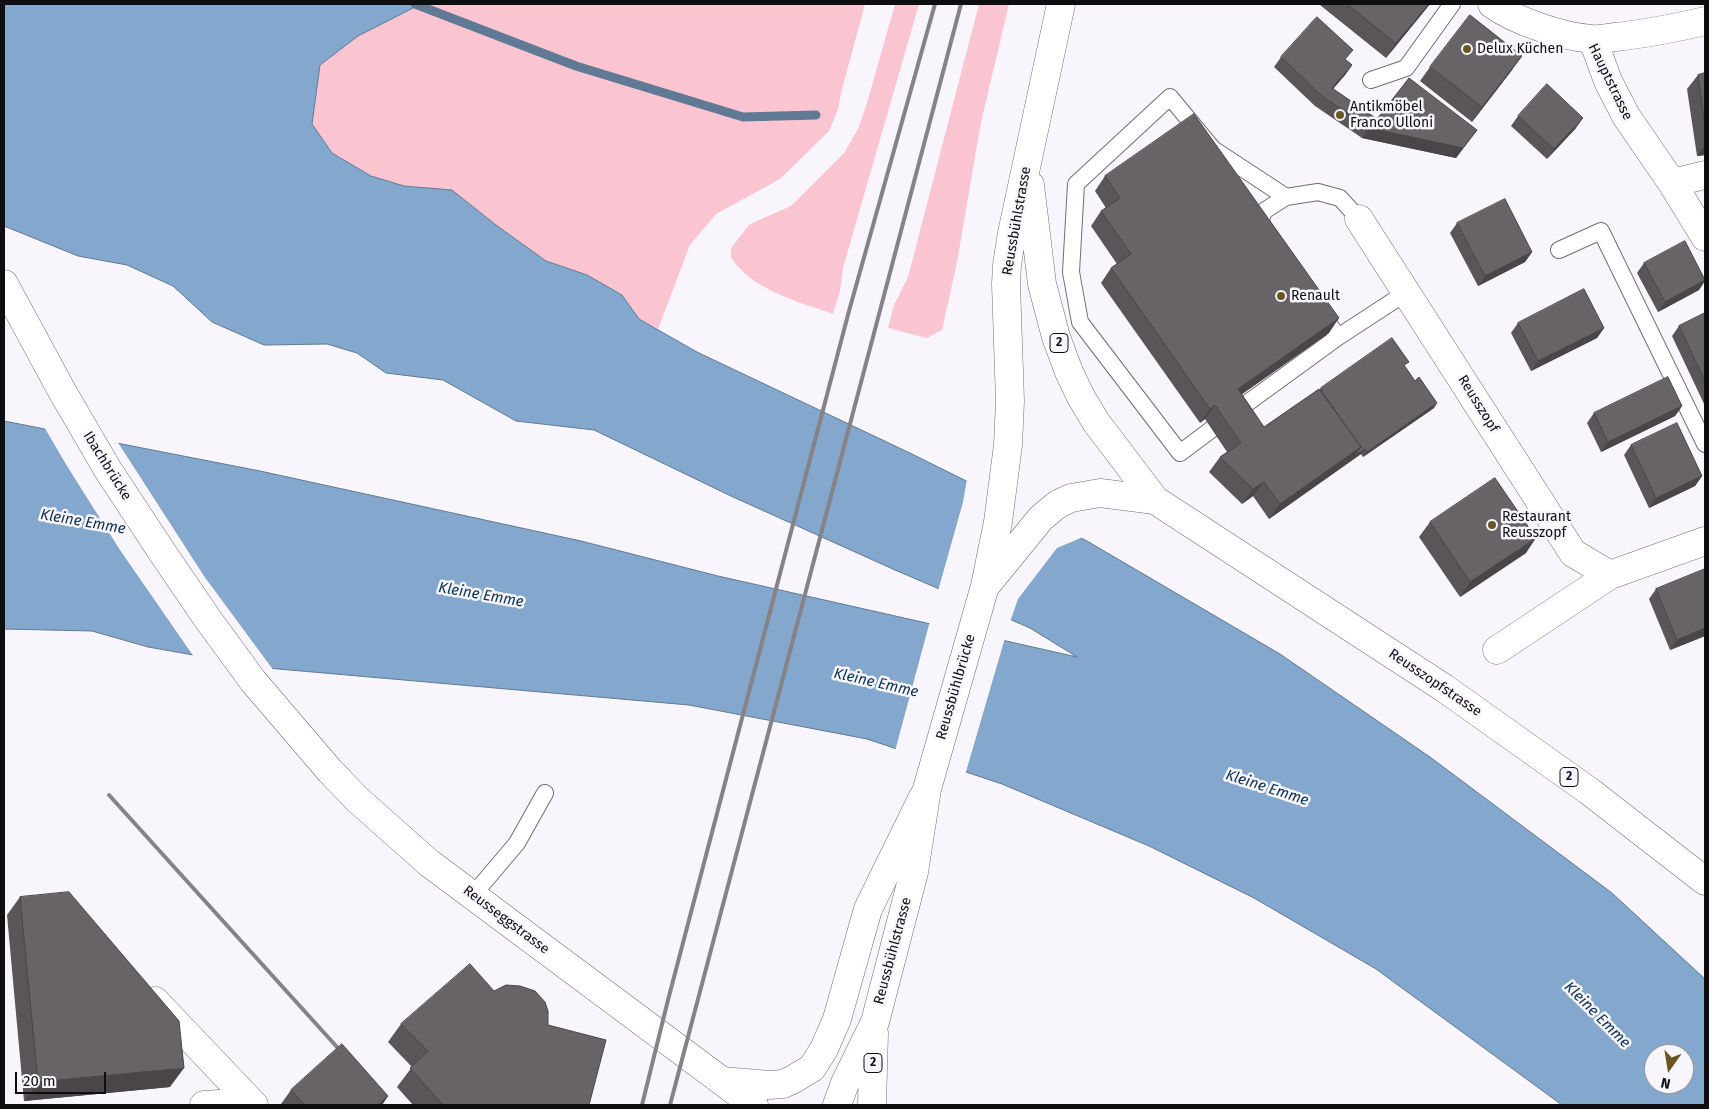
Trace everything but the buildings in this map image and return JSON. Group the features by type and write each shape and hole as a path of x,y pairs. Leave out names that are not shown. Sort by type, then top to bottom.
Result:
{"main road":[{"name":"Reussbühlstrasse","path":"1005,472 1010,401 1006,300 1007,265 1012,233 1061,4"},
{"name":"Hauptstrasse","path":"1492,4 1517,18 1538,26 1592,40 1608,81 1626,116 1672,182 1705,237"},
{"path":"1592,40 1665,30 1705,21"},
{"name":"Reusszopfstrasse","path":"1028,162 1042,284 1056,337 1081,397 1096,422 1155,500 1444,688 1589,790 1705,881"},
{"path":"1672,182 1705,175"},
{"name":"Reusszopf","path":"1359,219 1573,554 1610,576"},
{"name":"Ibachbrücke","path":"4,284 62,391 113,477 207,618 253,681 278,711"},
{"name":"Reussbühlbrücke","path":"927,789 985,586 1005,472"},
{"name":"Reusszopfstrasse","path":"1071,498 1100,493 1155,500"},
{"name":"Reussbühlbrücke","path":"985,586 1041,518 1058,504 1071,498"},
{"path":"1498,650 1610,576 1705,542"},
{"name":"Reusseggstrasse","path":"278,711 358,800 429,862 754,1105"},
{"name":"Reussbühlstrasse","path":"837,1105 845,1083 875,1022 914,872 927,789"},
{"path":"722,1081 770,1085 783,1084 812,1068 824,1049 836,1019 868,909 927,789"},
{"path":"140,986 252,1104"},
{"name":"2","path":"872,1105 875,1022"},
{"path":"722,1081 737,1105"},
{"path":"204,1105 252,1104"}],"lane":[{"path":"1371,80 1406,68 1452,4"},
{"path":"1212,429 1180,453 1080,322 1070,272 1076,184 1170,97 1213,149 1286,198"},
{"path":"1277,248 1260,223 1264,211 1286,198 1318,192 1340,198 1359,219"},
{"path":"1559,250 1601,232 1705,444"},
{"path":"1234,412 1338,337 1407,292"},
{"path":"1310,297 1338,337"},
{"path":"473,895 517,843 545,793"}],"shaded area":[{"path":"421,4 865,4 838,109 829,131 780,179 716,214 690,245 658,329 639,319 622,295 587,275 546,261 452,190 404,186 371,176 332,153 312,124 320,64 358,36"},
{"path":"895,4 919,4 843,268 840,291 833,314 777,294 764,287 752,279 731,258 731,248 750,224 791,206 844,153 858,129 867,103"},
{"path":"979,4 1009,4 981,122 957,262 942,330 927,338 888,328 894,305 908,277"}],"water":[{"name":"Kleine Emme","path":"4,4 421,4 358,36 320,65 312,124 332,153 371,176 404,186 452,190 546,261 587,275 622,295 639,319 697,352 912,454 1087,541 1280,654 1430,757 1612,893 1705,979 1705,1105 1562,1105 1376,969 1254,898 1149,846 1002,784 867,739 689,705 267,668 148,647 92,631 4,629 4,421 260,471 581,541 718,576 1077,657 1030,628 733,497 594,430 516,421 443,380 386,373 357,353 327,344 264,345 212,322 173,286 127,265 78,256 4,226"}],"pier":[{"path":"43,425 117,441 204,576 274,671 194,657 120,550"},
{"path":"967,479 1083,537 1057,548 1018,599 1010,622 938,591 963,502"},
{"path":"930,621 1005,638 965,775 895,751"}],"waterway":[{"path":"415,4 576,66 743,117 816,115"}],"railway":[{"path":"642,1105 849,311 935,4"},
{"path":"670,1105 961,4"},
{"path":"109,795 346,1057"}],"place":[{"name":"Delux Küchen","path":"1467,49"},
{"name":"Antikmöbel Franco Ulloni","path":"1340,115"},
{"name":"Renault","path":"1281,296"},
{"name":"Restaurant Reusszopf","path":"1492,525"}]}
